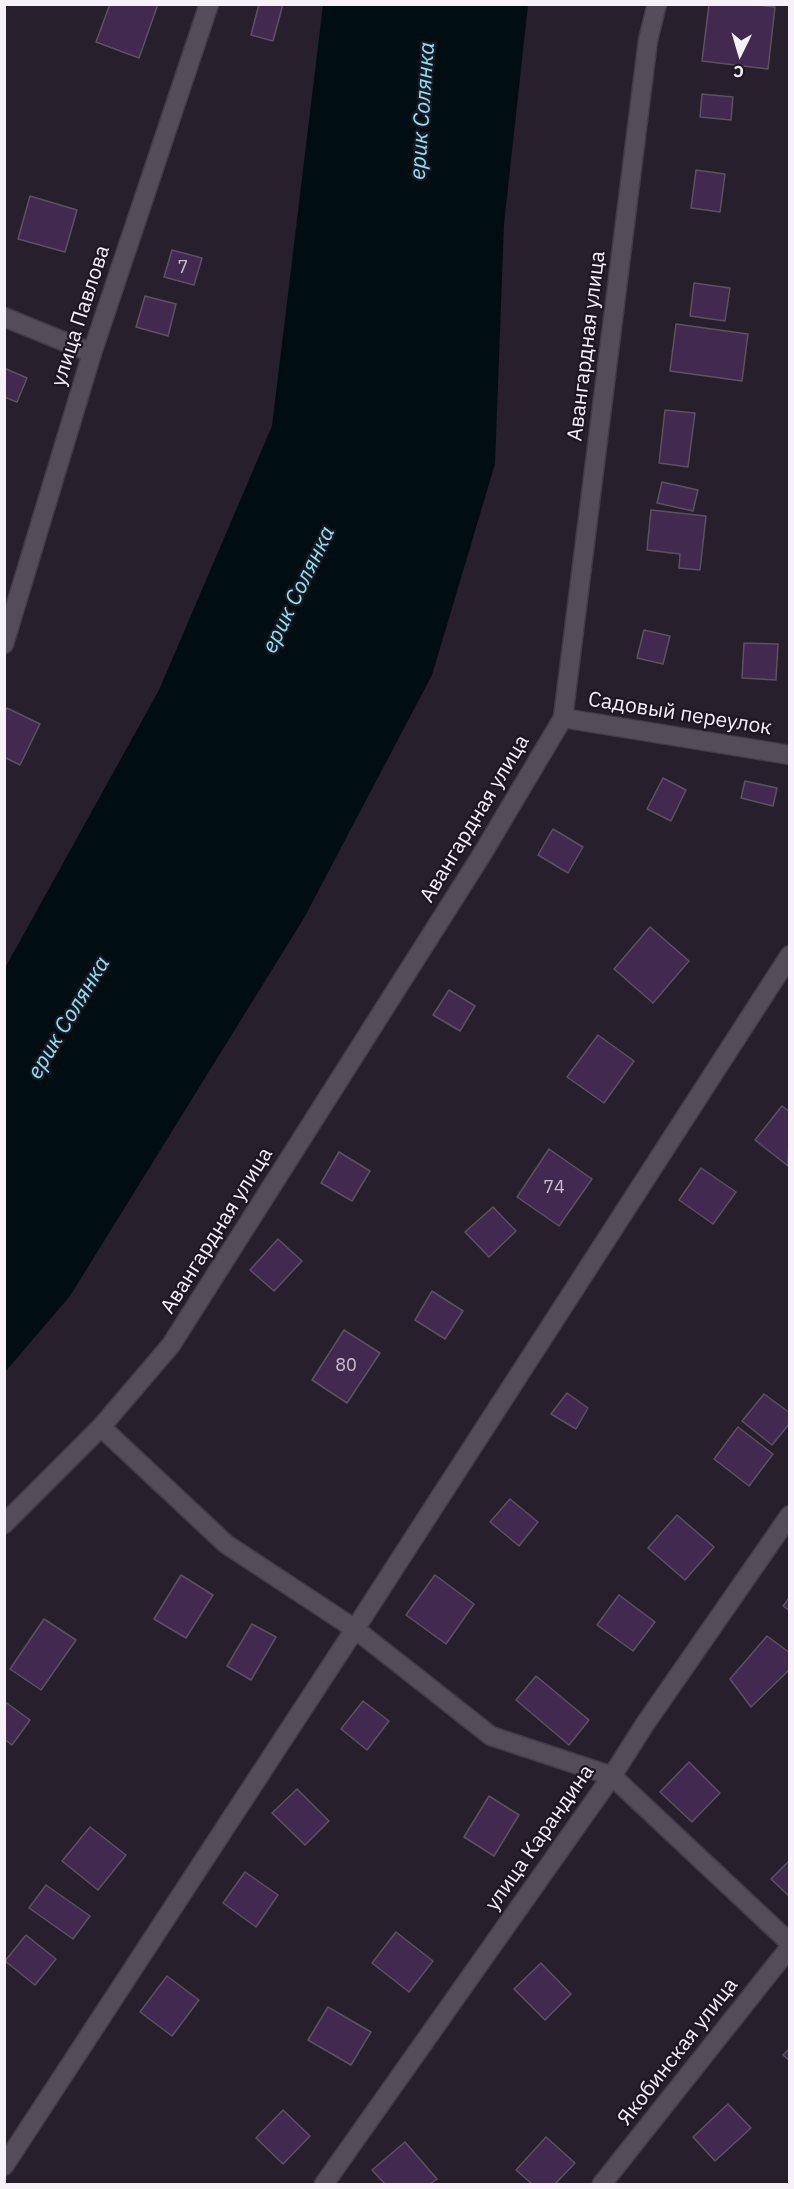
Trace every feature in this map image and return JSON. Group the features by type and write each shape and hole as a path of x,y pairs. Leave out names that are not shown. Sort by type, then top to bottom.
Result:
{"street":[{"name":"улица Павлова","path":"4,644 92,353 209,4"},
{"name":"Авангардная улица","path":"4,1524 101,1427 177,1335 482,856 563,718 648,40 657,4"},
{"path":"4,317 92,353"},
{"name":"Садовый переулок","path":"563,718 789,755"},
{"path":"4,2166 355,1629 789,955"},
{"path":"101,1427 226,1544 355,1629 491,1736 612,1776 789,1945"},
{"name":"улица Карандина","path":"324,2184 612,1776 645,1724 789,1515"},
{"name":"Якобинская улица","path":"602,2184 789,1945"}],"water":[{"name":"ерик Солянка","path":"323,5 528,5 504,224 495,464 432,675 304,918 70,1296 5,1372 5,968 159,690 272,426"}],"building":[{"path":"110,4 158,4 139,58 96,42"},
{"path":"259,4 283,4 273,41 251,35"},
{"path":"709,4 749,4 775,7 768,69 702,61"},
{"path":"702,94 733,97 731,120 700,117"},
{"path":"696,170 725,174 720,212 691,208"},
{"path":"30,196 77,210 65,252 18,239"},
{"path":"172,250 202,258 194,285 164,277"},
{"path":"694,283 730,288 725,321 690,316"},
{"path":"145,296 176,304 168,336 136,327"},
{"path":"676,324 748,334 742,381 670,371"},
{"path":"4,368 27,378 17,402 4,397"},
{"path":"665,410 695,413 688,467 659,463"},
{"path":"662,482 698,490 693,511 657,503"},
{"path":"651,510 706,516 700,570 679,568 680,554 647,550"},
{"path":"644,630 670,636 663,664 637,658"},
{"path":"744,643 778,644 776,680 742,678"},
{"path":"7,708 40,724 20,765 4,757 4,714"},
{"path":"663,778 686,790 671,821 647,809"},
{"path":"745,781 777,788 773,806 741,798"},
{"path":"553,829 583,847 568,873 538,855"},
{"path":"650,927 689,961 653,1003 614,969"},
{"path":"449,990 475,1006 460,1031 433,1015"},
{"path":"598,1035 634,1061 604,1103 567,1077"},
{"path":"782,1106 790,1112 788,1166 755,1140"},
{"path":"549,1149 592,1179 559,1226 517,1197"},
{"path":"339,1152 370,1171 352,1201 321,1183"},
{"path":"701,1168 736,1192 713,1224 679,1200"},
{"path":"493,1207 516,1231 489,1257 465,1232"},
{"path":"278,1239 302,1261 274,1291 250,1270"},
{"path":"432,1291 463,1311 445,1339 415,1320"},
{"path":"344,1330 380,1353 347,1403 312,1380"},
{"path":"567,1393 588,1408 576,1429 551,1414"},
{"path":"764,1394 790,1413 790,1423 772,1445 742,1421"},
{"path":"738,1427 773,1454 749,1486 714,1459"},
{"path":"510,1499 538,1522 519,1546 490,1522"},
{"path":"677,1515 714,1547 685,1580 648,1548"},
{"path":"181,1575 213,1595 186,1638 154,1619"},
{"path":"435,1575 474,1604 446,1644 406,1615"},
{"path":"619,1595 655,1622 633,1651 597,1625"},
{"path":"790,1597 790,1611 783,1606"},
{"path":"44,1619 76,1640 41,1690 10,1669"},
{"path":"252,1624 276,1637 251,1680 227,1666"},
{"path":"767,1636 790,1653 790,1669 751,1707 730,1679"},
{"path":"536,1676 589,1720 569,1745 516,1700"},
{"path":"4,1701 30,1720 12,1745 4,1739"},
{"path":"363,1701 389,1721 367,1750 341,1729"},
{"path":"689,1762 720,1793 692,1822 660,1792"},
{"path":"297,1789 329,1821 305,1845 272,1813"},
{"path":"489,1796 519,1815 494,1856 464,1837"},
{"path":"90,1827 126,1855 98,1890 62,1861"},
{"path":"790,1860 790,1897 771,1879"},
{"path":"245,1872 278,1895 256,1927 223,1903"},
{"path":"46,1885 90,1916 73,1939 29,1908"},
{"path":"396,1932 433,1961 409,1992 372,1963"},
{"path":"26,1935 56,1959 35,1985 5,1961"},
{"path":"541,1963 571,1994 545,2020 514,1989"},
{"path":"167,1976 199,2000 172,2036 140,2012"},
{"path":"328,2007 371,2032 351,2065 308,2040"},
{"path":"790,2048 790,2061 783,2055"},
{"path":"728,2104 751,2128 715,2161 693,2137"},
{"path":"283,2110 310,2136 283,2164 256,2138"},
{"path":"546,2137 575,2163 555,2184 532,2184 516,2170"},
{"path":"405,2142 437,2179 430,2184 385,2184 372,2170"}]}
